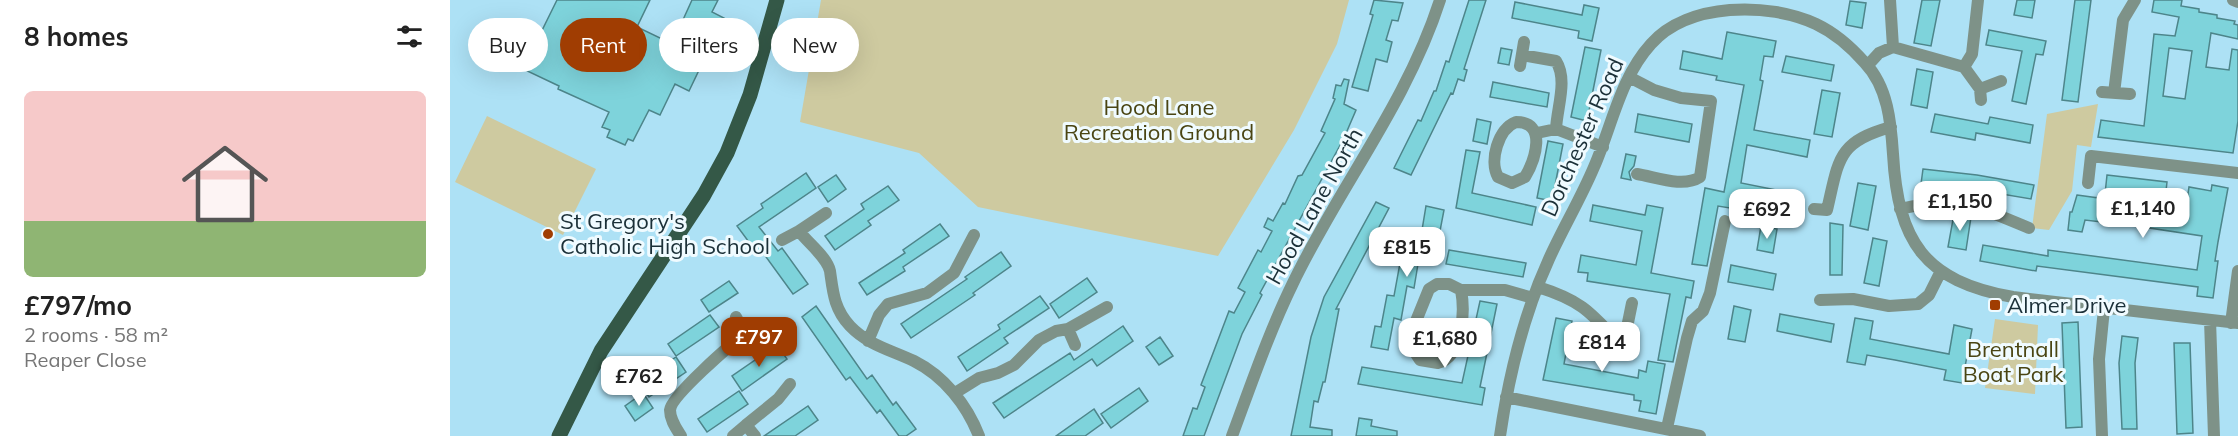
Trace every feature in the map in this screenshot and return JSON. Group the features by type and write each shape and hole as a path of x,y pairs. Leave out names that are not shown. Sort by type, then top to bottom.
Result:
{"main road":[{"path":"559,436 601,351 704,195 727,153 750,95 777,0"}],"street":[{"name":"Hood Lane North","path":"1232,436 1266,344 1293,282 1410,75 1440,0"},
{"path":"1890,0 1893,46"},
{"path":"1964,67 1972,54 1978,0"},
{"path":"2130,93 2108,92 2123,20 2135,0"},
{"path":"2233,0 2238,2"},
{"name":"Dorchester Road","path":"1500,436 1518,342 1535,292 1603,147 1629,77 1653,42 1667,31 1696,17 1745,5 1789,15 1815,24 1850,47 1868,66 1883,94 1892,127 1900,209 1916,244 1941,272 1978,290 2104,309 2234,323"},
{"path":"1868,66 1880,53 1893,46 1964,67 1980,94 2001,81"},
{"path":"1522,54 1556,61 1560,68 1562,78 1556,129"},
{"path":"1629,77 1654,90 1681,98 1711,101 1700,177 1692,182 1683,182 1637,174"},
{"path":"1537,133 1535,150 1526,177 1512,183 1498,177 1494,160 1506,128 1522,122 1537,133 1556,129 1603,147"},
{"path":"1814,209 1827,210 1845,150 1857,139 1892,127"},
{"path":"2088,183 2091,156 2238,173"},
{"path":"1900,209 1952,201 1982,208 2029,228"},
{"path":"782,240 826,213"},
{"path":"1667,428 1687,338 1692,321 1703,311 1710,293 1725,221"},
{"path":"799,231 830,270 831,293 844,319 868,341 924,367 955,393 979,436"},
{"path":"868,341 879,315 888,304 927,292 954,273 974,235"},
{"path":"2234,323 2238,271"},
{"path":"1820,300 1853,299 1889,306 1918,304 1929,295 1941,272"},
{"path":"1461,290 1459,334 1453,353 1444,362 1420,360 1414,352 1412,338 1429,289 1437,284 1449,284 1461,290 1535,292 1574,299 1591,313 1623,347 1632,303"},
{"path":"955,393 979,378 998,373 1014,365 1039,340 1056,332 1068,330 1107,307"},
{"path":"2102,436 2099,359 2104,309"},
{"path":"736,317 745,334"},
{"path":"2210,320 2214,436"},
{"path":"681,436 672,420 670,409 673,400 702,373 721,351 745,334 764,326"},
{"path":"1068,330 1075,345"},
{"path":"733,436 778,399 790,384"},
{"path":"1506,397 1700,436"},
{"path":"746,425 755,436"}],"green space":[{"name":"Hood Lane Recreation Ground","path":"821,0 1349,0 1337,44 1294,130 1218,256 978,207 919,153 800,122 809,72 859,72 859,18 818,18"},
{"path":"2098,104 2091,147 2077,145 2072,191 2049,230 2032,228 2047,114"},
{"path":"487,116 596,169 563,235 455,182"},
{"name":"Brentnall Boat Park","path":"1995,319 2038,325 2035,394 1985,388"}],"building":[{"path":"557,0 650,0 641,18 560,18 560,72 647,72 647,32 659,38 659,72 698,72 689,91 675,84 660,115 649,110 633,141 628,139 625,145 607,137 610,130 602,127 609,112 558,89 559,86 529,72 548,72 548,18"},
{"path":"692,0 718,0 712,12 724,18 684,18"},
{"path":"1374,0 1403,3 1398,21 1392,20 1386,40 1392,42 1387,62 1376,59 1368,91 1352,87 1373,15 1370,14"},
{"path":"1469,0 1486,0 1464,69 1467,70 1464,81 1458,79 1453,94 1451,93 1411,175 1394,168 1418,120 1421,121 1436,91 1446,61 1449,62"},
{"path":"1922,0 1940,0 1931,46 1914,43"},
{"path":"2017,0 2035,0 2032,18 2014,15"},
{"path":"2075,0 2091,0 2078,102 2062,100"},
{"path":"2154,0 2182,0 2181,6 2217,15 2217,18 2235,21 2234,24 2238,25 2238,39 2211,33 2206,67 2229,70 2232,49 2238,50 2238,121 2233,153 2098,137 2101,120 2144,126 2154,34 2175,36 2179,17 2152,12","holes":["2169,48 2192,51 2185,99 2163,96"]},
{"path":"1850,1 1866,3 1862,28 1846,25"},
{"path":"1515,2 1582,15 1584,5 1599,8 1592,41 1578,38 1579,31 1512,18"},
{"path":"1989,30 2046,41 2043,55 2036,54 2026,104 2012,101 2022,51 1986,45"},
{"path":"1727,32 1776,41 1773,57 1764,56 1760,80 1763,81 1754,130 1810,140 1807,157 1747,145 1741,183 1802,195 1799,211 1738,199 1736,209 1718,206 1707,266 1692,264 1705,188 1724,192 1744,85 1716,80 1717,76 1680,69 1683,51 1722,59"},
{"path":"1585,47 1601,50 1587,121 1571,117"},
{"path":"1501,48 1512,50 1509,65 1498,63"},
{"path":"1786,56 1834,65 1831,81 1782,72"},
{"path":"1917,69 1933,72 1927,108 1911,105"},
{"path":"1344,79 1349,80 1344,104 1356,110 1344,138 1260,293 1262,295 1242,334 1204,436 1183,436 1193,408 1197,409 1205,387 1201,385 1229,311 1234,313 1245,292 1238,288 1258,250 1261,252 1272,231 1264,227 1268,218 1273,221 1283,203 1285,204 1298,176 1302,175 1325,133 1321,131 1335,99 1333,98 1336,85 1341,86"},
{"path":"1493,82 1549,93 1547,107 1490,97"},
{"path":"1822,90 1840,93 1832,137 1814,134"},
{"path":"1638,114 1692,124 1689,142 1635,132"},
{"path":"1935,114 1988,124 1990,117 2033,125 2030,143 1976,133 1975,140 1931,132"},
{"path":"1477,119 1491,122 1487,144 1473,141"},
{"path":"1548,141 1563,144 1552,201 1537,198"},
{"path":"1466,150 1480,152 1472,193 1536,207 1532,225 1456,208"},
{"path":"1626,154 1636,156 1634,166 1629,172 1631,180 1621,178"},
{"path":"1923,169 2034,185 2031,199 1966,188 1921,184"},
{"path":"806,173 816,188 759,227 778,251 782,248 808,284 793,294 761,250 757,253 737,226 763,208 761,204"},
{"path":"836,175 846,189 828,202 818,187"},
{"path":"2107,175 2167,182 2163,218 2184,221 2189,187 2211,191 2212,185 2228,188 2215,261 2218,261 2213,298 2197,296 2198,287 2037,266 2036,271 1980,261 1983,245 2048,256 2048,250 2197,270 2202,236 2143,227 2146,199 2105,194"},
{"path":"1858,183 1876,186 1868,230 1850,226"},
{"path":"888,186 899,200 868,221 871,225 835,250 825,236 864,209 861,204"},
{"path":"2077,195 2113,200 2110,223 2085,220 2082,232 2068,230 2070,212 2072,212"},
{"path":"1376,202 1389,208 1336,309 1339,309 1325,382 1323,382 1318,402 1314,401 1310,427 1332,430 1332,436 1291,436 1311,337 1324,297"},
{"path":"1593,205 1645,215 1647,205 1663,208 1651,273 1694,281 1691,298 1686,297 1673,362 1658,360 1670,294 1587,281 1588,273 1578,272 1581,255 1636,265 1642,231 1590,221"},
{"path":"1426,206 1444,210 1440,231 1433,230 1427,259 1419,258 1414,288 1407,286 1401,320 1394,318 1388,350 1371,347 1375,326 1381,327 1387,295 1394,296 1400,263 1408,264 1414,234 1421,236"},
{"path":"1954,214 1971,217 1966,250 1948,247"},
{"path":"1830,223 1843,225 1842,275 1830,275"},
{"path":"940,224 949,236 903,267 905,271 867,295 859,283 905,253 903,250"},
{"path":"1761,226 1777,229 1773,253 1757,250"},
{"path":"1873,238 1887,241 1879,286 1864,283"},
{"path":"1449,250 1526,263 1523,277 1446,264"},
{"path":"1001,252 1011,266 973,293 975,295 911,338 901,324 967,279 965,277"},
{"path":"1731,265 1776,274 1773,290 1728,282"},
{"path":"1087,278 1097,292 1059,318 1050,304"},
{"path":"729,281 738,293 709,312 701,300"},
{"path":"1040,296 1049,308 1004,338 1008,343 967,371 958,357 1000,329 998,325"},
{"path":"1480,301 1497,304 1480,387 1485,388 1482,405 1358,384 1362,367 1462,383"},
{"path":"816,306 867,379 872,375 893,405 896,402 916,429 906,436 899,436 880,410 877,413 850,377 846,380 802,317"},
{"path":"1734,306 1751,310 1745,342 1728,339"},
{"path":"1780,314 1834,324 1831,342 1777,331"},
{"path":"710,315 719,327 676,356 668,344"},
{"path":"1556,318 1572,321 1564,364 1638,378 1639,370 1646,372 1648,361 1665,364 1656,414 1639,411 1641,401 1634,400 1634,395 1543,380"},
{"path":"1855,318 1873,321 1870,339 1949,354 1954,325 1972,329 1962,383 1944,380 1946,370 1895,360 1867,355 1865,365 1847,362"},
{"path":"2078,322 2082,427 2066,428 2062,323"},
{"path":"1123,326 1133,341 1097,366 1092,359 1004,418 993,403 1070,353 1074,360"},
{"path":"2122,336 2138,338 2135,363 2137,429 2122,429 2119,363"},
{"path":"1160,337 1173,356 1159,365 1146,347"},
{"path":"2174,343 2190,343 2193,433 2177,434"},
{"path":"777,345 787,359 742,391 732,376"},
{"path":"676,357 686,372 649,397 639,382"},
{"path":"1139,388 1148,401 1111,428 1101,414"},
{"path":"739,391 748,404 707,432 698,419"},
{"path":"643,393 653,408 635,421 625,406"},
{"path":"808,406 818,420 795,436 764,436"},
{"path":"1094,409 1103,423 1085,436 1056,436"},
{"path":"1359,418 1372,420 1371,426 1397,431 1397,436 1356,436"}],"place":[{"name":"St Gregory's Catholic High School","path":"548,234"},
{"name":"Almer Drive","path":"1995,305"}]}
